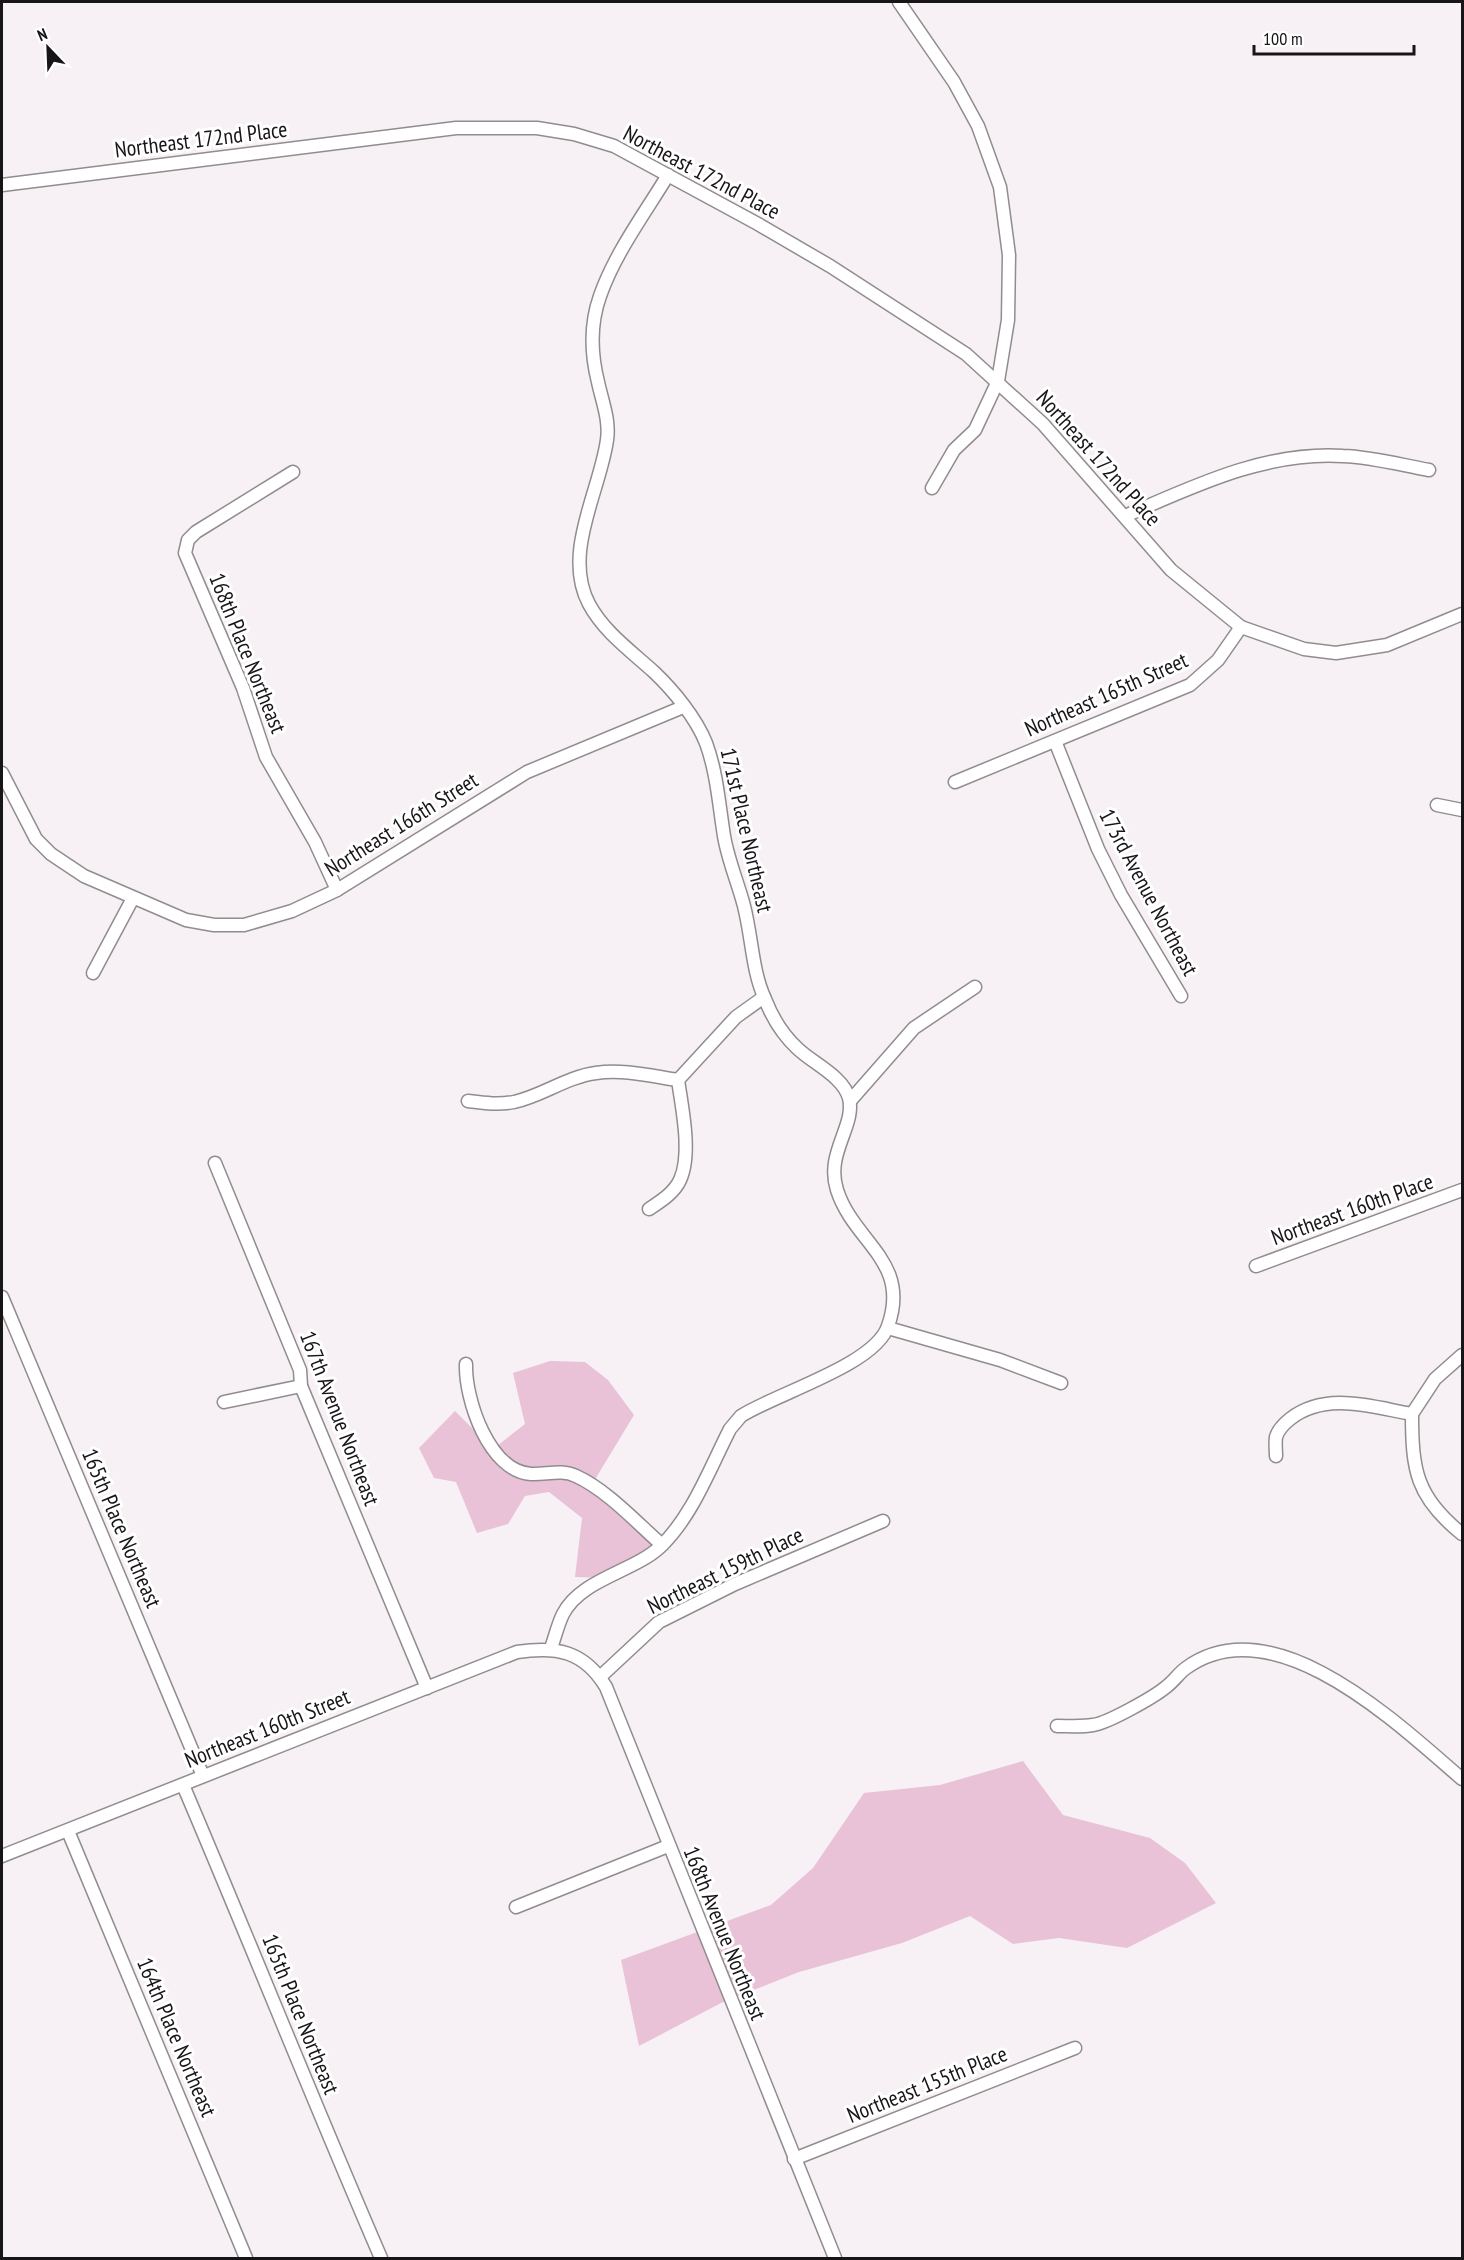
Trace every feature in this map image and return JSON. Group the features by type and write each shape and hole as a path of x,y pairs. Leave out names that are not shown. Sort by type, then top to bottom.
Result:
{"street":[{"path":"899,2 965,101 992,160 1000,187 1008,243 1008,310 998,381 975,430 954,450 932,488"},
{"name":"Northeast 172nd Place","path":"2,185 456,128 537,128 574,134 614,146 883,299 966,354 998,381 1056,438 1171,570 1241,627"},
{"name":"171st Place Northeast","path":"668,175 614,263 600,296 593,324 592,348 607,416 608,438 583,533 579,568 588,603 603,625 656,674 696,723 715,773 724,841 744,906 764,997 783,1033 845,1088 850,1101"},
{"path":"1125,516 1191,487 1258,464 1296,457 1343,456 1429,470"},
{"name":"168th Place Northeast","path":"293,472 196,532 188,540 185,553 243,688 266,757 315,842 337,890"},
{"path":"1241,627 1304,648 1336,653 1386,645 1462,614"},
{"name":"Northeast 165th Street","path":"955,782 1190,685 1218,660 1241,627"},
{"name":"Northeast 166th Street","path":"133,898 186,920 214,925 244,925 292,910 337,890 527,772 683,707"},
{"name":"173rd Avenue Northeast","path":"1055,741 1098,849 1181,996"},
{"path":"2,773 36,839 51,854 84,876 133,898 93,974"},
{"path":"1437,805 1462,810"},
{"path":"551,1648 564,1613 574,1601 591,1587 643,1561 662,1545 679,1524 730,1430 741,1416 869,1352 888,1328 895,1297 893,1279 883,1258 840,1200 834,1183 833,1165 849,1117 850,1101 914,1028 975,987"},
{"path":"678,1080 736,1017 764,997"},
{"path":"468,1101 494,1104 515,1102 567,1080 597,1073 624,1071 678,1080"},
{"path":"650,1209 669,1195 680,1179 684,1164 685,1130 678,1080"},
{"name":"167th Avenue Northeast","path":"215,1163 300,1370 301,1386 427,1688"},
{"name":"Northeast 160th Place","path":"1256,1266 1462,1190"},
{"name":"165th Place Northeast","path":"2,1297 203,1776"},
{"path":"888,1328 1000,1360 1061,1383"},
{"path":"1462,1355 1435,1379 1412,1414 1412,1455 1416,1478 1426,1497 1445,1520 1462,1534"},
{"path":"466,1365 465,1384 482,1428 496,1455 510,1469 530,1474 565,1472 577,1476 618,1505 662,1545"},
{"path":"225,1402 301,1386"},
{"path":"1276,1456 1276,1437 1285,1424 1299,1412 1319,1403 1343,1402 1412,1414"},
{"name":"Northeast 159th Place","path":"600,1677 659,1622 735,1584 883,1521"},
{"name":"Northeast 160th Street","path":"2,1856 517,1652 551,1648"},
{"name":"168th Avenue Northeast","path":"551,1648 573,1654 600,1677 835,2259"},
{"path":"1057,1726 1095,1725 1166,1687 1186,1668 1225,1650 1251,1648 1274,1653 1323,1674 1359,1695 1462,1779"},
{"name":"165th Place Northeast","path":"183,1785 250,1942 292,2052 381,2259"},
{"name":"164th Place Northeast","path":"68,1831 246,2259"},
{"path":"516,1907 668,1846"},
{"name":"Northeast 155th Place","path":"794,2159 1075,2048"}],"shaded area":[{"path":"550,1361 585,1362 608,1380 634,1415 591,1486 662,1545 609,1578 575,1577 582,1518 549,1492 525,1496 508,1524 477,1533 456,1482 434,1478 419,1448 455,1411 493,1449 525,1424 513,1373"},
{"path":"1023,1761 1063,1815 1150,1838 1185,1863 1216,1903 1127,1948 1059,1938 1013,1944 970,1916 902,1943 799,1972 721,2003 639,2046 621,1960 771,1905 813,1868 864,1793 940,1785"}]}
